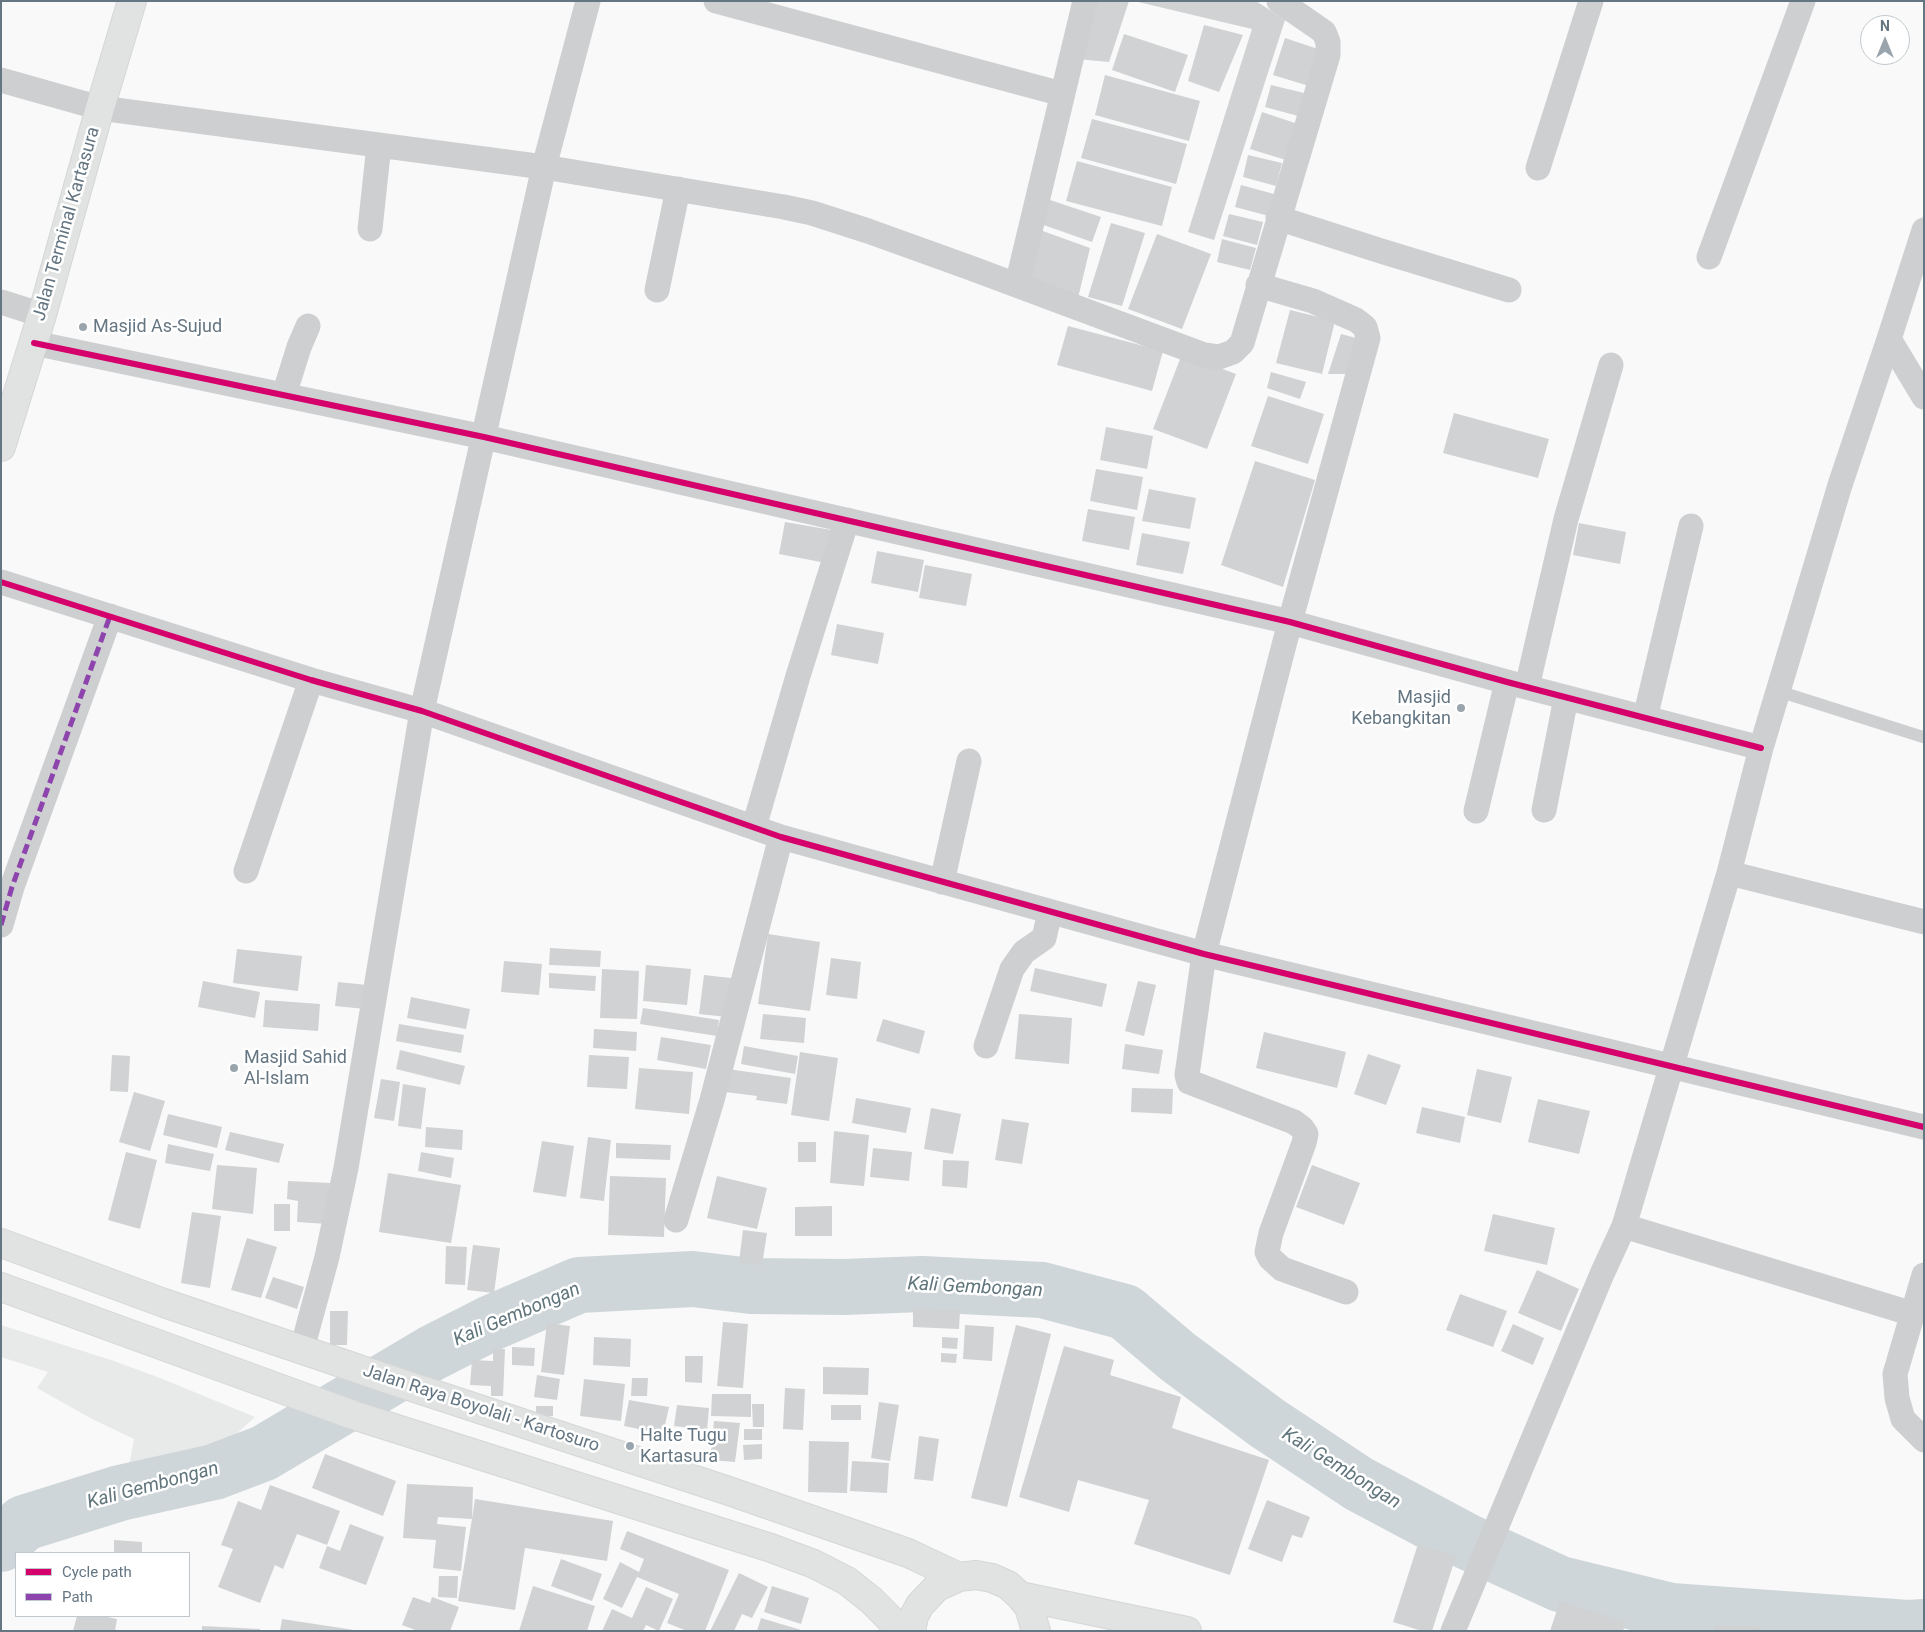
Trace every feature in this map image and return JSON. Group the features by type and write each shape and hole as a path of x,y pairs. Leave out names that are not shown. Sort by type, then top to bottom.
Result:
{"main road":[{"name":"Jalan Terminal Kartasura","path":"1,447 42,315 132,1"},
{"name":"Jalan Raya Boyolali - Kartosuro","path":"1,1243 164,1303 348,1366 790,1512 908,1553 959,1577"},
{"path":"1,1287 353,1415 771,1548 814,1564 847,1581 876,1605 902,1631"},
{"path":"911,1631 914,1616 927,1595 942,1584 959,1577 976,1575 992,1578 1008,1585 1020,1596 1029,1607 1036,1631"},
{"path":"1020,1596 1187,1631"}],"street":[{"path":"302,1349 331,1240 346,1168 422,711 544,167 588,1"},
{"path":"716,1 1062,94"},
{"path":"1017,285 1084,1"},
{"path":"1,80 100,108 544,167 812,213 868,231 1204,355 1215,357 1230,354 1240,346 1328,55 1329,47 1324,32 1279,1"},
{"path":"1538,168 1591,1"},
{"path":"1709,257 1803,1"},
{"path":"370,228 379,145"},
{"path":"657,290 678,189"},
{"path":"1278,218 1509,290"},
{"path":"1454,1631 1602,1274 1624,1226 1729,872 1761,748 1840,485 1890,339 1918,266 1924,230"},
{"path":"1258,285 1313,301 1356,320 1365,327 1368,338 1290,622 1204,954 1187,1074 1189,1082 1294,1122 1302,1128 1306,1134 1304,1143 1271,1233 1267,1252 1270,1258 1282,1269 1346,1292"},
{"path":"1,302 42,315"},
{"path":"284,395 299,347 308,326"},
{"path":"1890,339 1924,397"},
{"path":"34,342 484,437 1290,622 1517,685 1761,748"},
{"path":"1476,811 1517,685 1612,365"},
{"path":"754,827 798,676 847,520"},
{"path":"1645,718 1692,526"},
{"path":"1,582 310,680 422,711 781,837 1204,954 1924,1127"},
{"path":"1,924 110,616"},
{"path":"246,871 310,680"},
{"path":"1544,810 1566,698"},
{"path":"942,882 969,761"},
{"path":"676,1220 712,1100 781,837"},
{"path":"1729,872 1924,922"},
{"path":"986,1046 1012,969 1024,952 1044,938 1050,912"},
{"path":"1624,1226 1913,1314"},
{"path":"1924,1275 1895,1374 1897,1398 1904,1419 1924,1440"}],"lane":[{"path":"1778,691 1923,737"}],"shaded area":[{"path":"1,1325 114,1361 255,1417 210,1458 128,1472 134,1439 90,1418 37,1388 48,1372 1,1357"}],"building":[{"path":"1094,1 1129,1 1109,62 1077,59"},
{"path":"1134,1 1256,1 1285,20 1214,240 1188,232 1252,29"},
{"path":"1204,25 1243,35 1219,92 1188,81"},
{"path":"1124,34 1188,55 1175,92 1112,70"},
{"path":"1285,38 1321,50 1309,86 1273,75"},
{"path":"1105,75 1200,101 1189,141 1095,115"},
{"path":"1271,85 1304,93 1298,116 1265,107"},
{"path":"1262,112 1298,124 1286,160 1250,149"},
{"path":"1092,119 1187,144 1176,184 1081,158"},
{"path":"1248,155 1282,163 1276,186 1243,177"},
{"path":"1077,161 1172,187 1162,226 1066,201"},
{"path":"1241,185 1274,194 1269,216 1235,207"},
{"path":"1047,199 1101,217 1092,242 1038,223"},
{"path":"1229,214 1263,222 1257,245 1223,236"},
{"path":"1111,223 1145,233 1122,306 1088,297"},
{"path":"1040,230 1090,248 1078,298 1027,276"},
{"path":"1157,234 1211,254 1182,329 1128,309"},
{"path":"1222,239 1256,248 1250,270 1217,262"},
{"path":"1290,310 1335,321 1322,374 1276,363"},
{"path":"1068,326 1163,351 1152,391 1057,365"},
{"path":"1341,334 1360,339 1349,374 1328,374"},
{"path":"1182,354 1236,374 1207,449 1153,429"},
{"path":"1271,372 1306,382 1300,399 1267,388"},
{"path":"1268,396 1324,414 1308,464 1251,446"},
{"path":"1454,413 1549,439 1538,478 1443,453"},
{"path":"1106,427 1153,436 1147,469 1100,460"},
{"path":"1255,461 1315,480 1283,587 1221,565"},
{"path":"1096,469 1143,477 1137,510 1090,501"},
{"path":"1149,489 1196,498 1190,529 1142,521"},
{"path":"1088,509 1135,517 1129,550 1082,541"},
{"path":"785,522 832,530 826,563 779,554"},
{"path":"1579,523 1626,532 1620,564 1573,555"},
{"path":"1142,533 1190,542 1183,574 1136,565"},
{"path":"877,551 924,560 918,592 871,583"},
{"path":"925,565 972,574 966,606 919,598"},
{"path":"837,624 884,633 878,664 831,655"},
{"path":"768,934 820,942 810,1011 758,1004"},
{"path":"550,948 601,951 600,967 549,965"},
{"path":"237,949 302,956 298,991 233,983"},
{"path":"831,958 861,962 857,999 826,995"},
{"path":"504,961 542,964 539,995 501,992"},
{"path":"646,965 691,969 687,1005 643,1001"},
{"path":"1035,968 1107,984 1102,1007 1030,991"},
{"path":"602,969 639,971 637,1019 600,1018"},
{"path":"549,973 596,976 595,991 549,988"},
{"path":"704,975 731,978 727,1017 699,1014"},
{"path":"203,981 260,992 255,1018 198,1007"},
{"path":"1138,981 1156,985 1144,1036 1125,1031"},
{"path":"338,982 367,985 365,1009 335,1006"},
{"path":"411,997 470,1009 466,1029 407,1018"},
{"path":"265,1000 320,1004 318,1031 263,1027"},
{"path":"643,1008 719,1020 717,1036 640,1024"},
{"path":"763,1014 806,1018 804,1043 760,1039"},
{"path":"1019,1014 1072,1018 1069,1064 1015,1059"},
{"path":"883,1019 925,1031 919,1054 876,1041"},
{"path":"399,1024 464,1035 461,1053 396,1041"},
{"path":"594,1029 637,1032 636,1051 593,1048"},
{"path":"1264,1032 1346,1052 1337,1088 1256,1068"},
{"path":"661,1037 711,1045 706,1069 657,1060"},
{"path":"1125,1044 1163,1050 1159,1074 1122,1069"},
{"path":"744,1046 798,1056 795,1074 741,1064"},
{"path":"400,1050 465,1066 460,1085 396,1069"},
{"path":"800,1052 838,1058 829,1121 791,1115"},
{"path":"1368,1054 1401,1065 1386,1105 1354,1094"},
{"path":"112,1055 130,1056 128,1092 110,1091"},
{"path":"589,1055 629,1057 627,1089 587,1087"},
{"path":"639,1068 693,1072 689,1114 635,1109"},
{"path":"728,1069 791,1078 787,1104 756,1100 757,1096 725,1092"},
{"path":"1477,1069 1512,1077 1501,1123 1467,1115"},
{"path":"381,1079 400,1082 394,1121 374,1118"},
{"path":"403,1084 426,1088 421,1129 398,1126"},
{"path":"1132,1088 1173,1089 1172,1114 1131,1112"},
{"path":"134,1092 165,1101 150,1151 119,1142"},
{"path":"856,1098 911,1108 906,1133 852,1123"},
{"path":"1538,1099 1590,1111 1579,1154 1528,1142"},
{"path":"1422,1107 1465,1117 1460,1143 1416,1133"},
{"path":"931,1108 961,1114 953,1154 924,1149"},
{"path":"168,1114 222,1127 217,1148 163,1135"},
{"path":"1002,1119 1029,1123 1022,1164 995,1160"},
{"path":"426,1127 463,1130 462,1150 425,1147"},
{"path":"834,1131 869,1135 864,1186 830,1183"},
{"path":"230,1132 284,1144 279,1163 225,1150"},
{"path":"588,1137 611,1140 604,1201 580,1198"},
{"path":"542,1141 574,1146 566,1197 533,1192"},
{"path":"798,1142 816,1142 816,1162 798,1162"},
{"path":"616,1143 671,1145 670,1160 616,1158"},
{"path":"168,1144 214,1154 210,1171 165,1163"},
{"path":"873,1148 912,1152 909,1181 870,1177"},
{"path":"126,1152 157,1160 140,1229 108,1220"},
{"path":"421,1152 454,1158 451,1178 418,1171"},
{"path":"943,1160 969,1161 967,1188 942,1186"},
{"path":"217,1165 257,1168 253,1214 212,1209"},
{"path":"1312,1165 1360,1183 1344,1225 1296,1207"},
{"path":"388,1173 461,1185 451,1243 379,1232"},
{"path":"610,1176 666,1178 664,1237 608,1235"},
{"path":"717,1176 767,1188 757,1229 707,1218"},
{"path":"288,1181 330,1183 327,1224 297,1222 298,1201 287,1199"},
{"path":"274,1204 290,1204 290,1231 274,1231"},
{"path":"832,1206 832,1236 795,1236 795,1207"},
{"path":"192,1212 221,1216 210,1288 181,1283"},
{"path":"1493,1214 1555,1228 1547,1265 1484,1251"},
{"path":"743,1230 767,1233 762,1265 739,1262"},
{"path":"247,1238 277,1247 261,1298 231,1290"},
{"path":"473,1245 500,1248 494,1293 467,1290"},
{"path":"446,1246 467,1247 465,1285 445,1284"},
{"path":"1537,1270 1579,1289 1561,1331 1518,1313"},
{"path":"273,1277 304,1287 297,1309 265,1298"},
{"path":"1460,1294 1507,1311 1493,1347 1446,1330"},
{"path":"913,1309 960,1310 959,1329 913,1327"},
{"path":"330,1311 348,1311 347,1345 330,1345"},
{"path":"723,1322 748,1324 743,1388 717,1386"},
{"path":"547,1323 570,1326 564,1375 541,1372"},
{"path":"1513,1324 1544,1338 1533,1365 1501,1351"},
{"path":"965,1325 994,1327 992,1361 963,1359"},
{"path":"1016,1325 1051,1334 1007,1507 971,1498"},
{"path":"594,1337 631,1339 630,1367 593,1365"},
{"path":"942,1337 958,1338 957,1349 942,1348"},
{"path":"1064,1346 1114,1360 1110,1375 1181,1397 1172,1428 1269,1460 1230,1575 1134,1544 1149,1500 1078,1480 1069,1512 1019,1497"},
{"path":"512,1347 535,1348 534,1366 512,1365"},
{"path":"493,1349 505,1349 503,1396 491,1396 491,1386 470,1385 472,1360 493,1361"},
{"path":"941,1353 957,1354 956,1363 941,1362"},
{"path":"685,1356 703,1356 702,1383 685,1382"},
{"path":"823,1367 869,1368 868,1395 823,1394"},
{"path":"537,1375 560,1379 557,1400 534,1397"},
{"path":"632,1378 648,1378 647,1396 631,1396"},
{"path":"584,1379 625,1384 621,1421 580,1416"},
{"path":"785,1388 805,1389 803,1430 783,1429"},
{"path":"712,1394 751,1394 751,1417 711,1416"},
{"path":"629,1400 669,1407 663,1434 624,1426"},
{"path":"879,1402 899,1405 890,1461 871,1458"},
{"path":"752,1404 764,1404 764,1427 753,1427"},
{"path":"677,1405 709,1408 707,1430 674,1426"},
{"path":"831,1405 861,1405 861,1420 831,1420"},
{"path":"536,1406 553,1406 553,1416 536,1416"},
{"path":"714,1421 740,1423 735,1462 710,1460"},
{"path":"744,1429 762,1429 762,1440 744,1440"},
{"path":"919,1436 939,1439 933,1481 914,1479"},
{"path":"809,1441 849,1442 847,1493 808,1492"},
{"path":"762,1444 762,1459 744,1460 743,1445"},
{"path":"325,1454 396,1481 383,1516 312,1488"},
{"path":"852,1461 889,1463 887,1493 850,1491"},
{"path":"407,1484 473,1487 472,1519 438,1517 437,1524 466,1527 461,1571 433,1568 436,1540 403,1538"},
{"path":"270,1485 340,1511 327,1545 297,1534 283,1569 275,1565 260,1603 218,1587 233,1549 221,1545 238,1501 261,1510"},
{"path":"475,1499 613,1521 607,1561 525,1548 515,1610 458,1601"},
{"path":"1267,1500 1310,1517 1302,1538 1292,1535 1282,1562 1248,1549"},
{"path":"350,1524 384,1537 366,1585 319,1568 327,1546 340,1551"},
{"path":"627,1531 729,1570 705,1631 687,1631 667,1623 679,1594 637,1577 622,1608 603,1599 620,1562 639,1572 644,1559 620,1549"},
{"path":"114,1540 142,1542 142,1552 114,1552"},
{"path":"1418,1544 1456,1556 1432,1631 1422,1631 1393,1622"},
{"path":"561,1559 602,1574 592,1601 551,1586"},
{"path":"739,1573 768,1587 752,1618 742,1614 734,1631 710,1631"},
{"path":"439,1576 458,1576 457,1598 438,1597"},
{"path":"533,1586 595,1606 587,1631 519,1631"},
{"path":"772,1586 809,1598 801,1624 764,1612"},
{"path":"646,1587 673,1599 659,1631 646,1625 643,1631 602,1631 612,1609 632,1618"},
{"path":"413,1597 430,1603 432,1597 459,1607 450,1631 418,1631 402,1625"},
{"path":"1560,1601 1626,1622 1623,1631 1550,1631"},
{"path":"77,1617 108,1617 117,1619 115,1631 73,1631"},
{"path":"761,1618 801,1630 801,1631 757,1631"},
{"path":"282,1619 354,1630 354,1631 280,1631"},
{"path":"1714,1625 1761,1627 1761,1631 1714,1631"},
{"path":"202,1626 260,1629 260,1631 202,1631"}],"waterway":[{"name":"Kali Gembongan","path":"1,1544 24,1523 120,1493 214,1472 264,1453 432,1353 491,1323 579,1285 693,1279 751,1286 844,1287 922,1284 1042,1290 1125,1312 1178,1357 1267,1423 1359,1484 1468,1542 1560,1584 1671,1611 1908,1628 1924,1627"}],"marked path":[{"path":"1,925 12,887 110,616"}],"cycle path":[{"path":"34,343 484,437 1290,622 1507,682 1761,748"},
{"path":"1,582 311,680 422,711 781,837 1204,954 1924,1127"}],"place":[{"name":"Masjid As-Sujud","path":"83,327"},
{"name":"Masjid Kebangkitan","path":"1461,708"},
{"name":"Masjid Sahid Al-Islam","path":"234,1068"},
{"name":"Halte Tugu Kartasura","path":"630,1446"}]}
